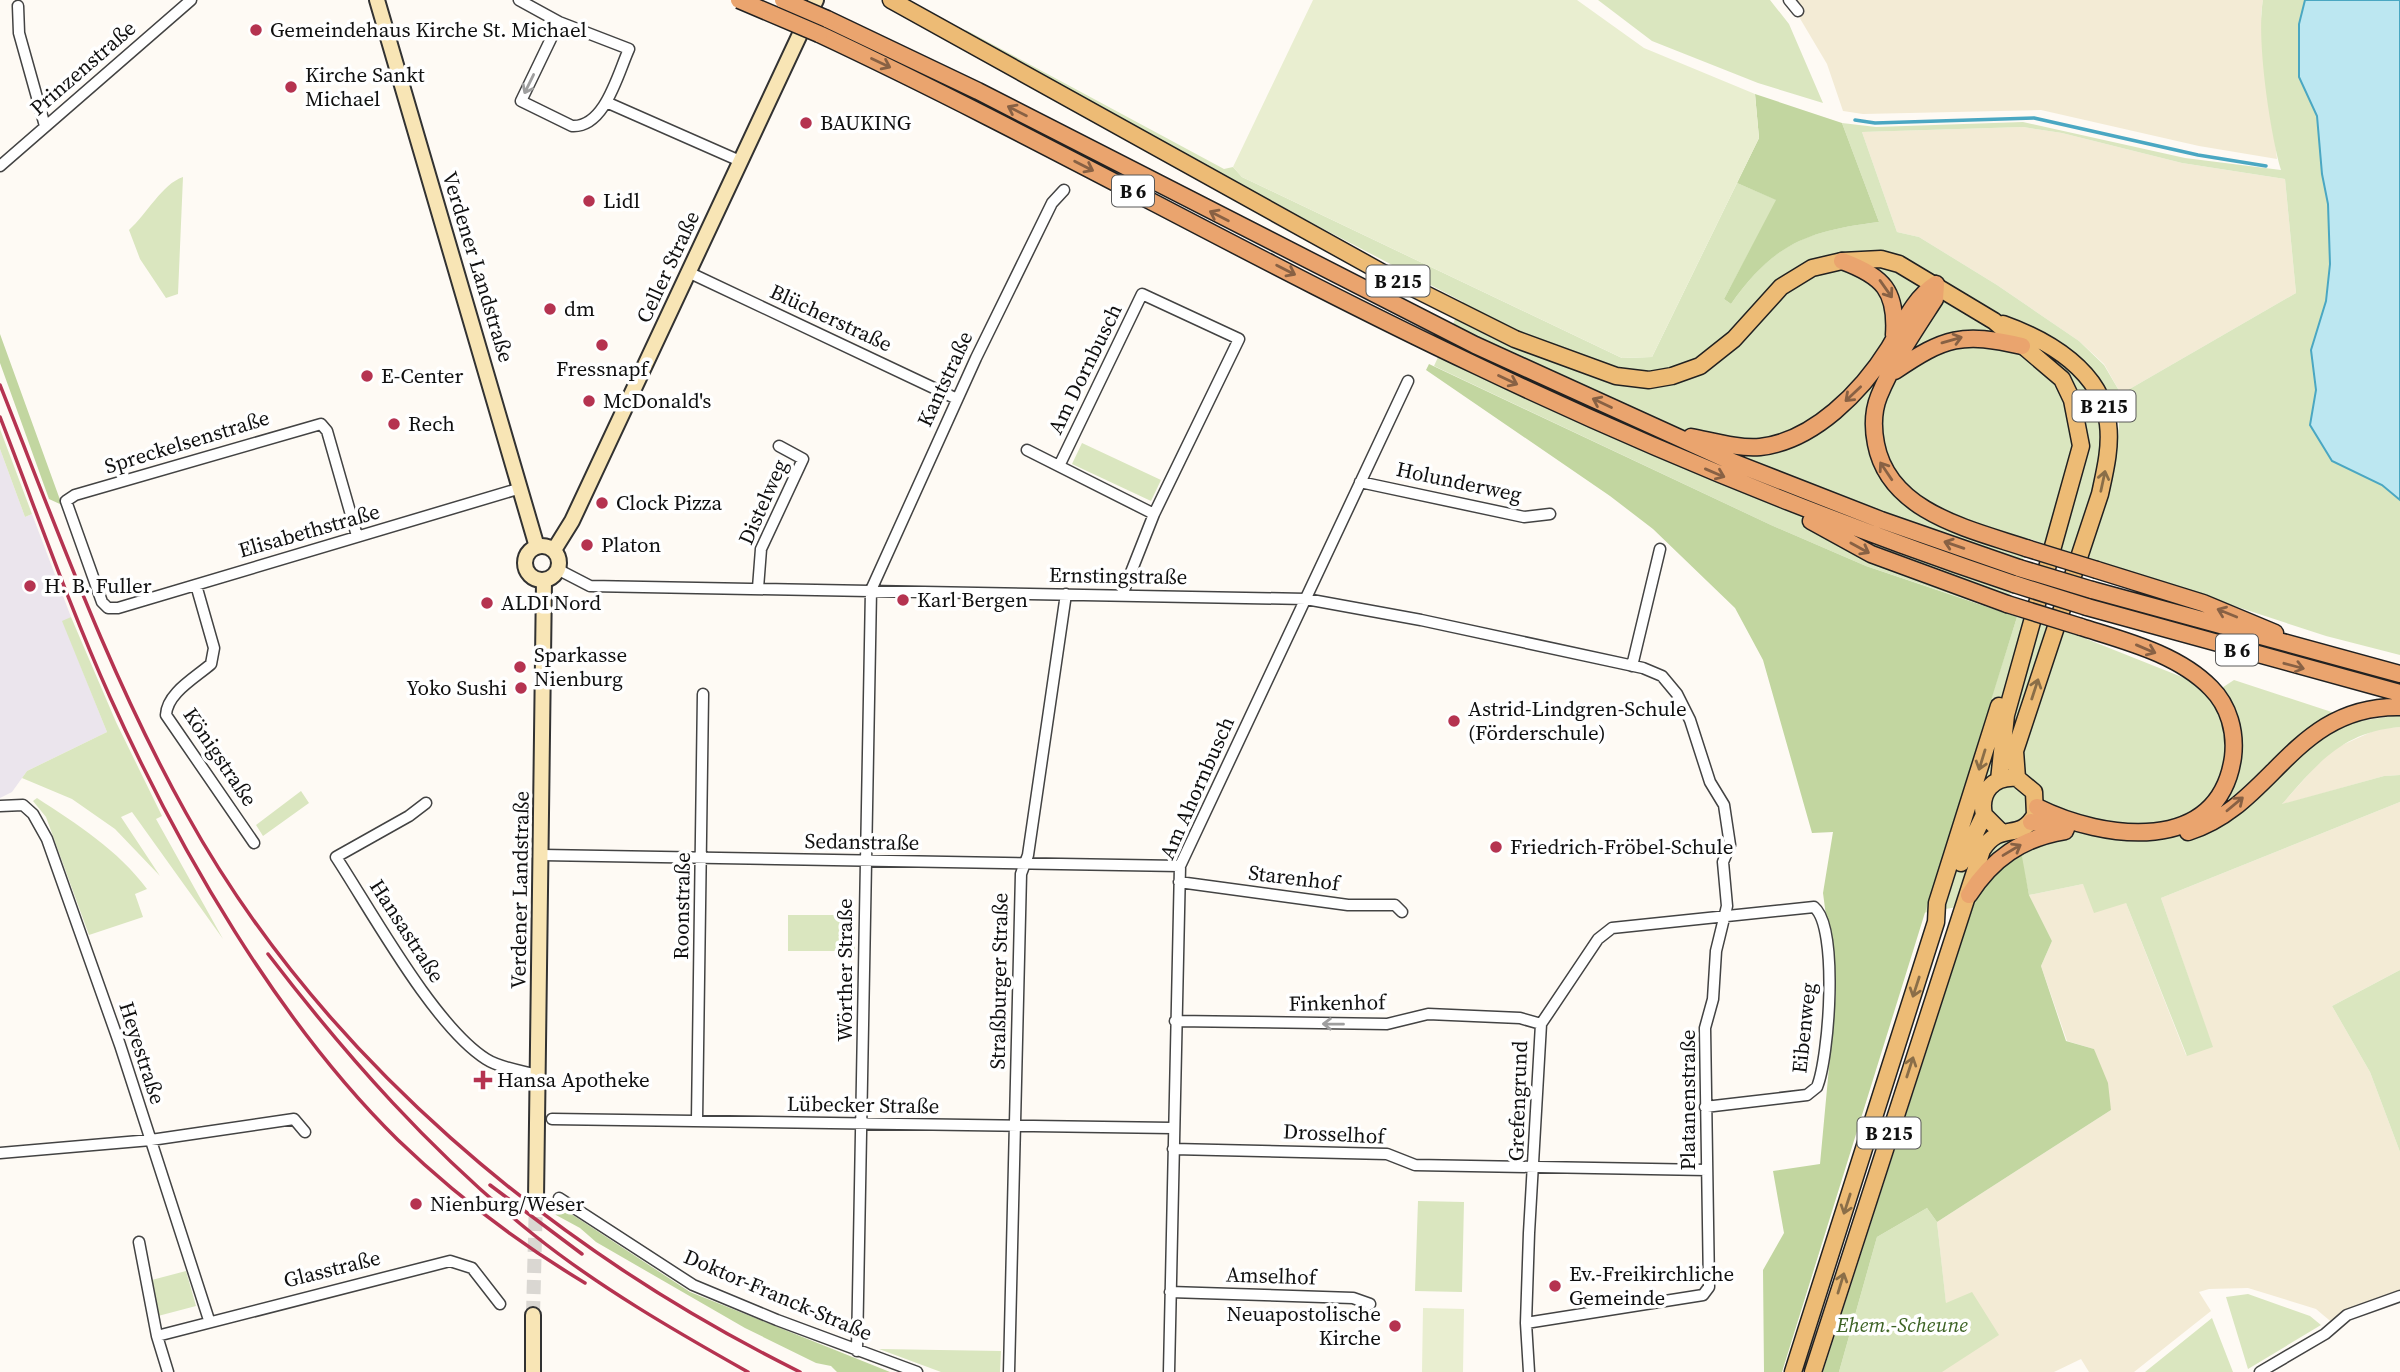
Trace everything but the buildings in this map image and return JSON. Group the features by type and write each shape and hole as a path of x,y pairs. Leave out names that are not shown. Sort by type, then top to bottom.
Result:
{"highway":[{"name":"B 6","path":"738,0 819,34 972,108 1472,364 1645,444 1757,491 1884,540 2087,607 2400,693"},
{"name":"B 6","path":"783,0 978,92 1455,335 1664,432 1822,498 2019,568 2400,674"},
{"path":"1842,261 1868,271 1891,294 1896,311 1894,340"},
{"path":"1664,432 1759,447 1798,435 1831,414 1872,376 1922,293 1936,284"},
{"path":"1936,284 1935,299 1878,398 1873,429 1879,460 1902,491 1944,520 2203,603 2336,658"},
{"path":"1893,373 1931,347 1964,337 2022,346"},
{"path":"1757,491 1871,554 2007,604 2146,648 2194,673 2212,689 2226,708 2235,739 2230,776 2217,801 2194,819 2162,831 2127,835 2034,814"},
{"path":"2034,814 2071,830 2125,841 2163,839 2198,828 2225,812 2319,729 2347,715 2382,707 2400,707"},
{"path":"1969,895 1992,864 2008,851 2032,839 2071,830"}],"main road":[{"name":"Verdener Landstraße","path":"377,0 537,547"},
{"path":"771,0 789,3 800,0"},
{"name":"Celler Straße","path":"554,550 572,521 816,0"},
{"name":"B 215","path":"891,0 1461,314 1571,362 1616,376 1649,380 1672,376 1700,366 1734,339 1781,287 1812,268 1842,261 1881,259 1899,264 1936,284 1994,321 2044,361 2062,379 2079,425 2081,446 2077,469 2040,586 2006,715 1999,780 1986,790 1982,807 1984,815 1966,847 1947,908 1936,922"},
{"name":"B 215","path":"1994,321 2029,333 2066,356 2094,386 2108,424 2108,458 2100,494 2015,751 2017,778"},
{"path":"537,547 554,550 559,559 559,570 553,577 544,580 534,578 525,565 529,552 537,547"},
{"name":"Verdener Landstraße","path":"536,1200 544,580"},
{"name":"B 215","path":"1793,1372 1936,922 1937,903 2032,598 2040,586"},
{"path":"1984,815 2000,831 2017,831 2034,814 2034,792 2017,778 1999,780"},
{"name":"B 215","path":"1813,1372 1982,850 2000,831"},
{"path":"533,1315 533,1372"}],"street":[{"name":"Prinzenstraße","path":"0,166 191,0"},
{"path":"519,0 559,22 629,49 601,111 579,127 521,101 559,22"},
{"path":"1789,0 1798,11"},
{"path":"18,6 19,33 45,126"},
{"path":"606,102 740,161"},
{"name":"Kantstraße","path":"871,590 957,399 1052,203 1064,190"},
{"name":"Blücherstraße","path":"688,272 957,399"},
{"name":"Am Dornbusch","path":"1059,466 1142,294 1239,339 1154,514 1122,595"},
{"name":"Am Ahornbusch","path":"1169,1372 1172,1128 1180,866 1408,381"},
{"name":"Spreckelsenstraße","path":"108,608 102,602 66,501 75,495 321,424 327,431 357,537"},
{"name":"Distelweg","path":"758,588 761,549 803,459 779,446"},
{"name":"Am Dornbusch","path":"1027,450 1154,514"},
{"name":"Holunderweg","path":"1360,482 1524,517 1550,514"},
{"name":"Elisabethstraße","path":"108,608 521,488"},
{"path":"1632,666 1660,549"},
{"name":"Ernstingstraße","path":"559,570 590,586 1306,599 1421,620 1632,666 1662,677 1677,694 1690,720 1710,782 1724,805 1730,845 1723,862 1726,915"},
{"name":"Königstraße","path":"196,584 214,648 213,656 211,664 173,696 167,706 166,715 254,843"},
{"name":"Wörther Straße","path":"857,1351 871,590"},
{"name":"Straßburger Straße","path":"1009,1372 1021,874 1025,864 1066,594"},
{"name":"Roonstraße","path":"697,1120 703,694"},
{"name":"Hansastraße","path":"426,803 409,816 336,857 430,1000 457,1035 488,1061 538,1076"},
{"name":"Heyestraße","path":"0,806 23,805 33,814 47,839 209,1321"},
{"name":"Sedanstraße","path":"542,855 1180,866"},
{"name":"Starenhof","path":"1179,882 1348,905 1395,905 1402,912"},
{"name":"Eibenweg","path":"1704,1107 1813,1092 1821,1080 1831,1003 1827,945 1820,912 1805,906 1726,915"},
{"name":"Grefengrund","path":"1529,1372 1526,1323 1541,1024 1598,939 1612,928 1726,915"},
{"name":"Platanenstraße","path":"1526,1323 1703,1295 1709,1287 1704,1107 1705,1028 1713,999 1716,951 1726,915"},
{"name":"Finkenhof","path":"1175,1021 1387,1024 1428,1014 1520,1018 1541,1024"},
{"path":"0,1153 150,1140 294,1119 304,1132"},
{"name":"Lübecker Straße","path":"552,1119 1015,1128 1172,1128"},
{"name":"Drosselhof","path":"1173,1149 1387,1154 1415,1165 1707,1170"},
{"name":"Doktor-Franck-Straße","path":"559,1198 693,1285 857,1351 917,1372"},
{"path":"139,1242 157,1336 168,1372"},
{"name":"Glasstraße","path":"157,1336 450,1261 472,1268 500,1304"},
{"name":"Amselhof","path":"1170,1292 1353,1298 1370,1304"},
{"path":"2260,1372 2325,1334 2347,1315 2400,1296"}],"shaded area":[{"path":"1789,0 2263,0 2261,14 2277,159 2199,146 2041,110 1863,114 1843,111 1827,64"},
{"path":"2023,127 2062,133 2182,163 2285,179 2296,293 2121,394 2104,364 2079,341 1997,285 1919,237 1897,232 1862,132"},
{"name":"H. B. Fuller","path":"0,449 25,517 32,514 71,617 63,622 107,732 27,771 12,792 0,798"},
{"path":"2400,727 2400,775 2384,776 2281,805 2323,758 2340,746 2378,729"},
{"path":"2400,802 2400,970 2332,1006 2370,1072 2400,1152 2400,1294 2335,1325 2316,1309 2248,1288 2209,1289 2199,1292 2211,1311 2134,1372 2089,1372 2081,1359 2054,1372 1942,1372 1946,1304 1937,1222 2111,1110 2094,1049 2067,1041 2041,966 2052,941 2029,895 2083,884 2126,903 2186,1055 2212,1046 2161,898"}],"green space":[{"path":"1313,0 1577,0 1644,48 1755,94 1759,138 1652,357 1622,358 1242,177 1233,167"},
{"path":"1598,0 1770,0 1789,24 1823,103 1758,83 1652,41"},
{"path":"2263,0 2305,0 2299,24 2299,77 2317,116 2322,174 2328,204 2330,264 2326,301 2311,350 2316,390 2310,425 2332,461 2382,485 2400,500 2400,655 2326,636 2030,539 2004,612 1866,566 1771,525 1434,366 1463,302 1226,178 964,35 966,30 1224,169 1233,167 1242,177 1622,358 1652,357 1737,183 1777,200 1724,299 1731,304 1762,267 1794,244 1832,230 1879,222 1842,123 1876,127 2023,122 2185,158 2281,170 2265,85 2261,17","holes":["2023,127 2062,133 2182,163 2285,179 2296,293 2121,394 2104,365 2079,341 1997,285 1919,237 1897,232 1862,132","2113,393 2121,394 2117,453 2115,418 2108,396"]},
{"path":"1755,94 1842,123 1879,222 1832,230 1794,244 1762,267 1731,304 1724,299 1776,200 1737,183 1759,138"},
{"path":"183,177 178,294 166,298 140,259 129,230 168,186"},
{"path":"0,334 62,505 49,499 0,363"},
{"path":"1429,364 1771,525 1866,566 2017,617 1782,1372 1764,1372 1763,1270 1784,1233 1773,1171 1820,1164 1836,992 1823,893 1833,832 1812,833 1763,660 1735,608 1653,529 1610,496 1426,370"},
{"path":"0,429 32,514 25,517 0,449"},
{"path":"1082,443 1161,480 1151,501 1072,464"},
{"path":"71,617 116,722 162,816 156,819 223,939 132,812 121,817 160,876 115,829 72,799 22,778 27,771 107,732 62,621"},
{"path":"2017,617 2079,636 2187,679 2208,697 2234,680 2359,721 2400,715 2400,727 2362,735 2333,752 2307,775 2282,804 2384,776 2400,775 2400,802 2161,898 2213,1047 2187,1056 2126,903 2094,913 2083,884 2029,895 2020,852 1993,873 1974,904 1923,913"},
{"path":"301,791 309,803 263,836 256,825"},
{"path":"37,798 96,839 136,875 147,889 135,894 143,917 89,935 46,817 33,801"},
{"path":"2021,851 2029,895 2052,941 2041,966 2066,1041 2094,1049 2108,1083 2111,1110 1937,1222 1927,1208 1877,1237 1839,1372 1823,1372 1974,904 1992,873"},
{"path":"788,915 855,915 855,951 788,951"},
{"path":"2400,970 2400,1152 2370,1072 2332,1006"},
{"path":"550,1200 690,1292 890,1372 837,1372 831,1366 816,1363 745,1328 596,1242 580,1228 556,1215"},
{"path":"1418,1201 1464,1202 1462,1292 1415,1291"},
{"name":"Ehem.-Scheune","path":"1927,1208 1937,1222 1946,1303 1972,1292 1999,1335 1942,1372 1839,1372 1877,1237"},
{"path":"186,1271 196,1306 158,1316 148,1281"},
{"path":"2248,1294 2310,1316 2321,1325 2248,1369 2226,1297"},
{"path":"1423,1308 1464,1309 1463,1372 1422,1372"},
{"path":"2212,1318 2233,1372 2145,1372"},
{"path":"879,1349 1001,1351 1000,1372 941,1372"}],"water":[{"path":"2305,0 2400,0 2400,500 2382,485 2332,461 2310,425 2316,390 2311,350 2326,301 2330,264 2328,204 2322,174 2317,116 2299,77 2299,24"}],"waterway":[{"path":"1855,120 1875,123 2034,118 2198,155 2266,166"}],"tunnel":[{"path":"533,1315 536,1200"}],"railway":[{"path":"0,385 86,602 159,761 186,813 241,902 304,986 374,1065 451,1138 532,1205 618,1267 708,1323 800,1372"},
{"path":"0,417 81,628 137,755 200,873 272,988 312,1043 398,1140 487,1217 585,1283"},
{"path":"268,954 392,1102 497,1204 559,1254 611,1290 748,1372"},
{"path":"490,1185 582,1254"}],"place":[{"name":"Gemeindehaus Kirche St. Michael","path":"256,30"},
{"name":"Kirche Sankt Michael","path":"291,87"},
{"name":"BAUKING","path":"806,123"},
{"name":"Lidl","path":"589,201"},
{"name":"dm","path":"550,309"},
{"name":"Fressnapf","path":"602,345"},
{"name":"E-Center","path":"367,376"},
{"name":"McDonald's","path":"589,401"},
{"name":"Rech","path":"394,424"},
{"name":"Clock Pizza","path":"602,503"},
{"name":"Platon","path":"587,545"},
{"name":"H. B. Fuller","path":"30,586"},
{"name":"Karl Bergen","path":"903,600"},
{"name":"ALDI Nord","path":"487,603"},
{"name":"Sparkasse Nienburg","path":"520,667"},
{"name":"Yoko Sushi","path":"521,688"},
{"name":"Astrid-Lindgren-Schule (Förderschule)","path":"1454,721"},
{"name":"Friedrich-Fröbel-Schule","path":"1496,847"},
{"name":"Hansa Apotheke","path":"483,1080"},
{"name":"Nienburg/Weser","path":"416,1204"},
{"name":"Ev.-Freikirchliche Gemeinde","path":"1555,1286"},
{"name":"Neuapostolische Kirche","path":"1395,1326"}]}
